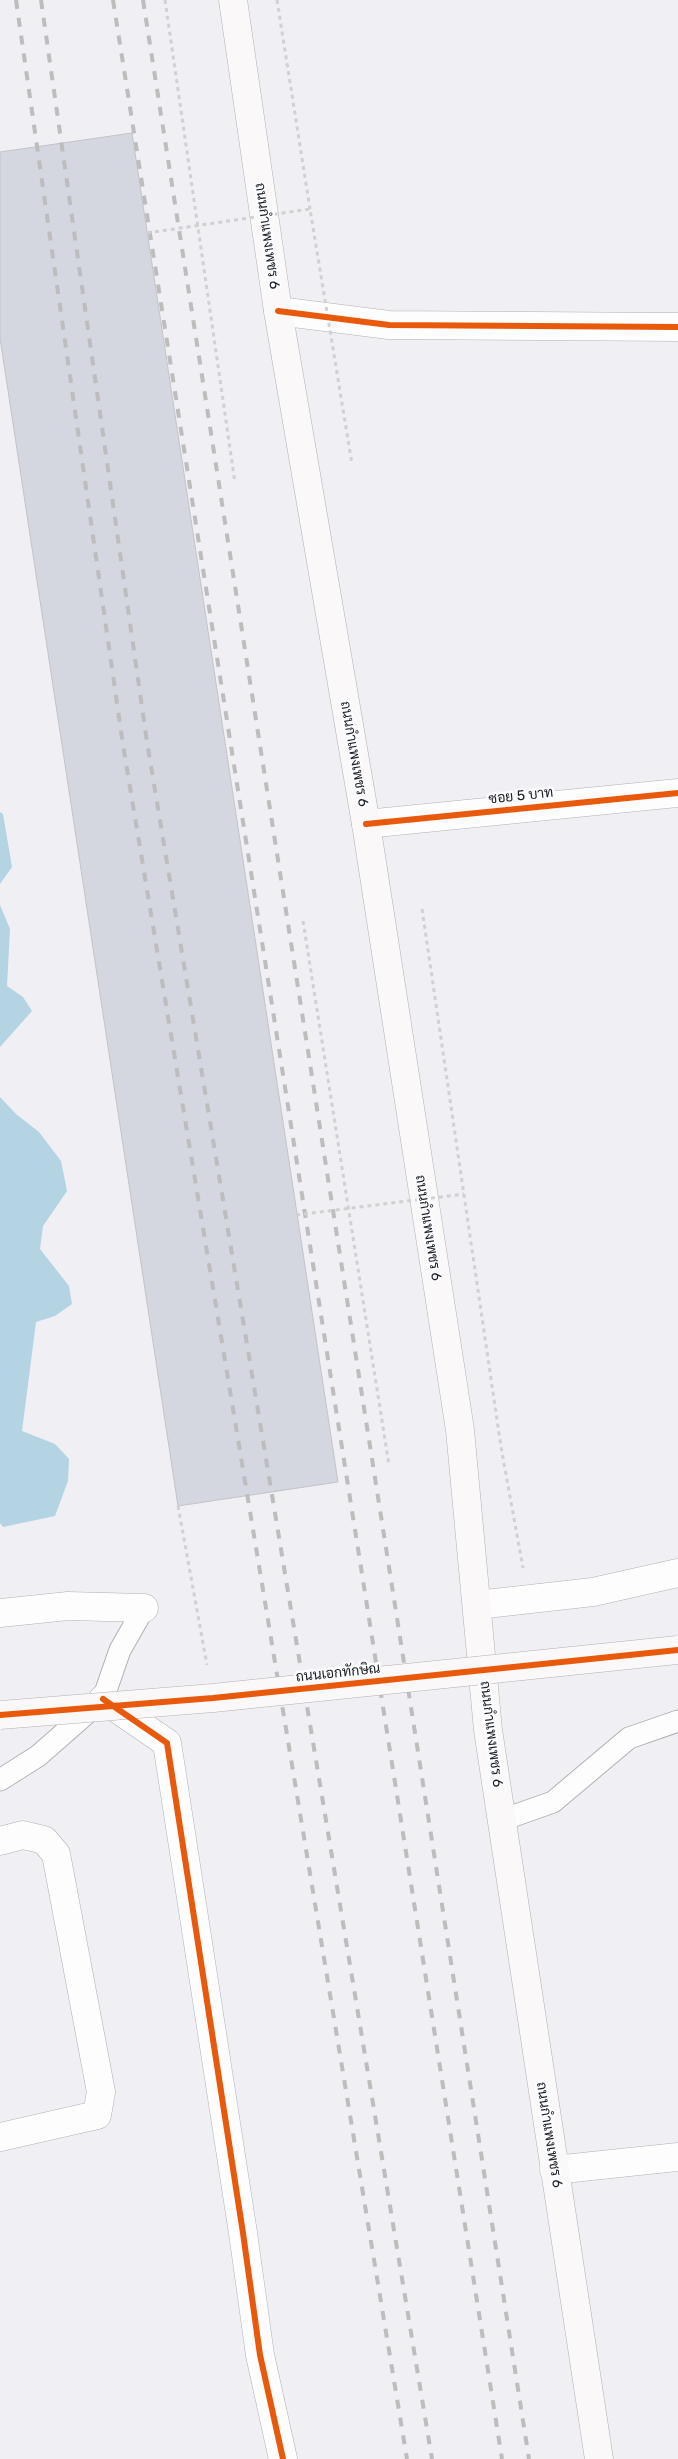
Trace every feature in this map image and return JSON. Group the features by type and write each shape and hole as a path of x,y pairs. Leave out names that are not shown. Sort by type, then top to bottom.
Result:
{"main road":[{"name":"ถนนกำแพงเพชร 6","path":"233,0 278,311 366,824 460,1430 488,1730 599,2459"},
{"name":"ถนนเอกทักษิณ","path":"0,1715 213,1698 678,1650"}],"street":[{"path":"278,311 390,326 678,327"},
{"name":"ซอย 5 บาท","path":"366,824 678,794"},
{"path":"477,1605 593,1592 678,1572"},
{"path":"0,1613 68,1606 144,1608"},
{"path":"103,1699 167,1743 243,2233 260,2355 283,2459"},
{"path":"0,1840 23,1836 44,1840 56,1854 101,2092 97,2115 0,2137"},
{"path":"554,2170 678,2157"}],"lane":[{"path":"0,1780 38,1756 103,1699 120,1650 144,1608"},
{"path":"502,1820 553,1802 629,1738 678,1721"}],"path":[{"path":"165,0 235,483"},
{"path":"277,0 352,464"},
{"path":"147,233 310,208"},
{"path":"422,909 501,1447 528,1599"},
{"path":"303,922 389,1465"},
{"path":"296,1214 464,1194"},
{"path":"178,1506 213,1698"}],"water":[{"path":"0,812 3,814 12,867 0,884"},
{"path":"0,905 10,929 7,986 23,997 32,1011 0,1047"},
{"path":"0,1097 16,1114 39,1132 61,1161 67,1191 43,1226 40,1249 69,1286 72,1304 55,1316 36,1322 22,1431 55,1444 69,1459 68,1481 55,1516 3,1527 0,1523"}],"building":[{"path":"132,133 338,1482 178,1506 0,338 0,152"}],"railway":[{"path":"16,0 123,745 407,2459"},
{"path":"41,0 147,742 432,2459"},
{"path":"113,0 502,2459"},
{"path":"143,0 529,2459"}],"cycle path":[{"path":"278,311 389,325 678,327"},
{"path":"366,824 678,793"},
{"path":"0,1715 213,1698 678,1650"},
{"path":"103,1699 167,1743 243,2233 260,2355 283,2459"}]}
